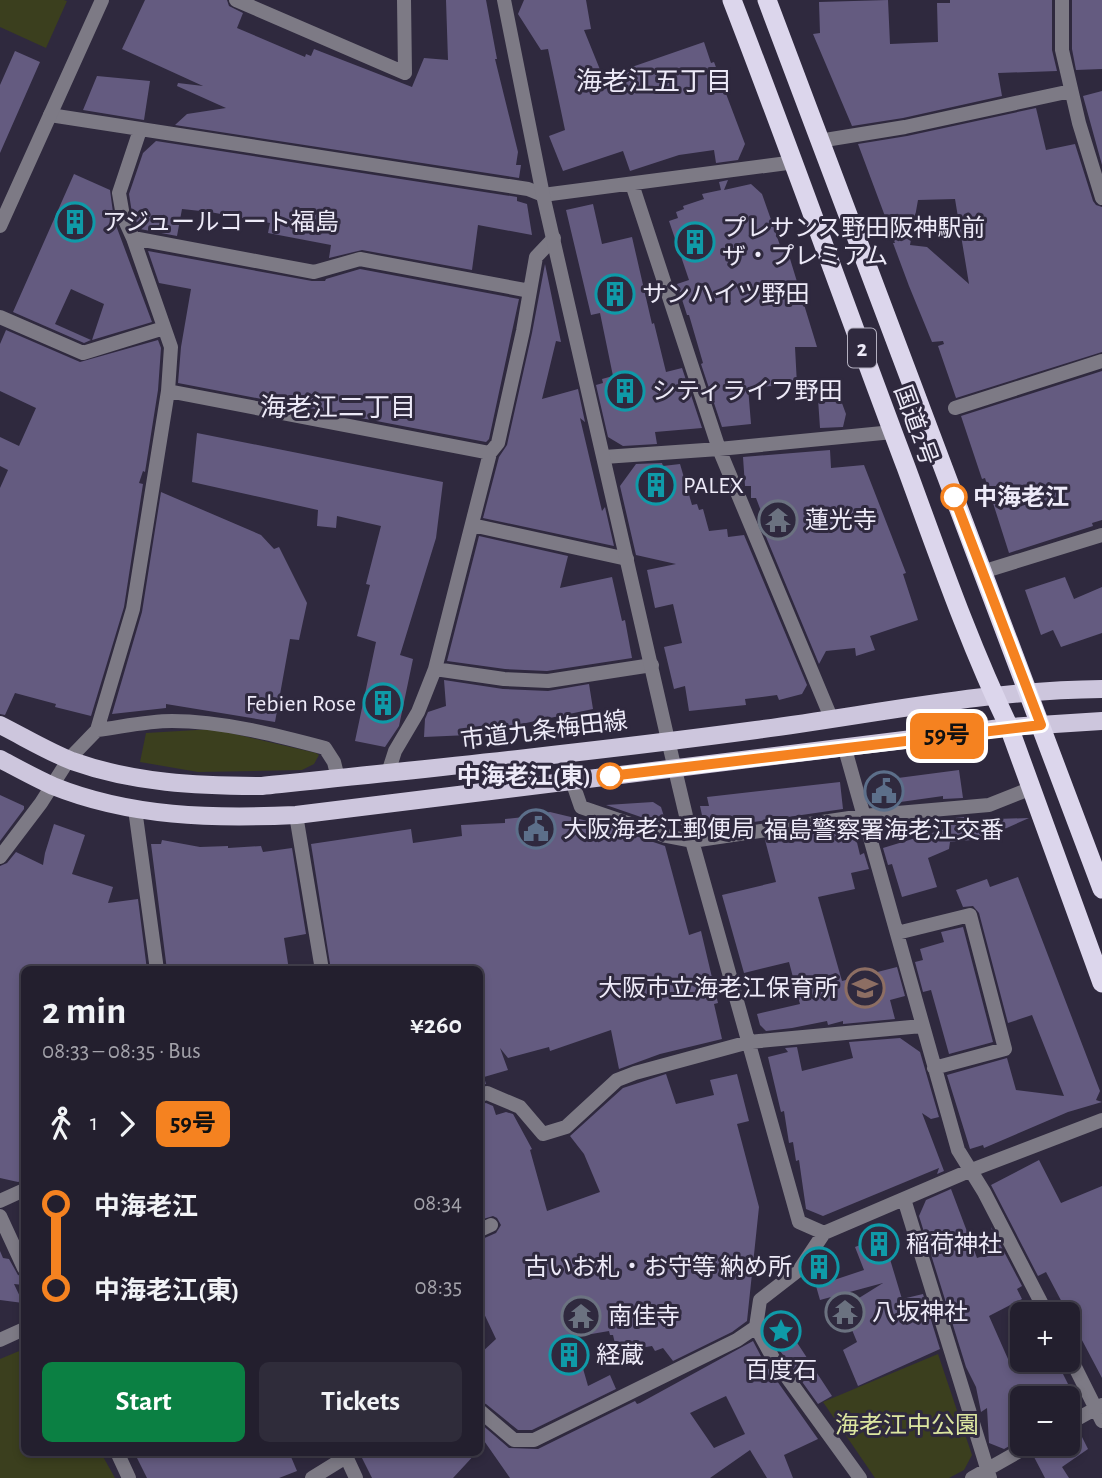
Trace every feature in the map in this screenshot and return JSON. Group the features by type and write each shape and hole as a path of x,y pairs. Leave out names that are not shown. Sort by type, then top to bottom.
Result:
{"highway":[{"name":"国道2号","path":"732,0 795,162 892,432 1032,788 1102,983"},
{"name":"国道2号","path":"767,0 1102,889"}],"main road":[{"name":"市道九条梅田線","path":"0,725 69,760 134,778 200,786 262,786 832,720 994,695 1102,690"},
{"path":"0,759 52,785 95,800 135,809 189,816 237,818 296,815 1009,727 1102,722"}],"street":[{"path":"236,0 405,74 404,0"},
{"path":"504,0 543,195 692,841 799,1222 824,1233"},
{"path":"1062,0 1062,50 1102,198"},
{"path":"0,226 98,1"},
{"path":"819,141 905,127 1071,91"},
{"path":"50,115 528,189 543,195 795,162"},
{"path":"0,857 69,760 97,730 132,609 168,391 171,347 123,216 119,193 140,130"},
{"path":"632,184 719,449 832,720"},
{"path":"133,238 313,272 360,260 530,291"},
{"path":"388,773 395,751 418,712 435,669 490,453 498,443 536,257 554,238"},
{"path":"0,317 83,353 164,328"},
{"path":"955,408 1102,361"},
{"path":"168,391 490,453"},
{"path":"604,457 892,432"},
{"path":"472,525 627,559"},
{"path":"982,572 1102,535"},
{"path":"435,669 504,679 548,681 652,665"},
{"path":"97,730 168,721 195,722 242,730 325,748 334,762 338,778"},
{"path":"845,749 958,1150 984,1192 1041,1302"},
{"path":"572,781 581,807 666,836 692,841 863,816 989,805 1032,788"},
{"path":"135,809 156,966"},
{"path":"296,815 321,966"},
{"path":"897,933 971,915 1004,1049 934,1068"},
{"path":"483,1094 488,1093 520,1107 543,1134 566,1127 617,1080 635,1073 749,1042 922,1026"},
{"path":"860,1478 773,1358 756,1326 760,1300 800,1269 824,1233 969,1171 1102,1120"},
{"path":"0,1201 21,1191"},
{"path":"904,1199 988,1474"},
{"path":"0,1216 21,1262"},
{"path":"483,1414 514,1440 534,1440 737,1340 756,1326"},
{"path":"0,1340 21,1330"},
{"path":"1078,1372 1100,1411 1080,1419"},
{"path":"119,1456 129,1478"},
{"path":"312,1478 344,1456"},
{"path":"345,1456 356,1478"},
{"path":"972,1478 988,1474 1014,1456"}],"green space":[{"path":"0,0 67,1 46,48 0,27"},
{"path":"213,729 319,755 314,764 302,770 198,772 140,762 146,733"},
{"path":"21,1350 21,1456 103,1456 115,1478 0,1478 0,1359"},
{"name":"海老江中公園","path":"938,1354 972,1455 964,1470 949,1478 875,1478 823,1402"}],"building":[{"path":"145,0 227,0 229,6 243,13 237,28 305,57 306,54 311,56 314,49 412,87 424,58 448,60 446,0 486,0 495,59 518,152 516,165 521,165 519,178 175,125 187,114 226,108 177,86 178,83 203,86 122,49"},
{"path":"524,0 586,0 591,29 584,30 603,77 704,42 745,144 738,160 716,163 714,150 679,155 630,171 623,151 563,171 549,136 565,130 548,49 541,50 518,14"},
{"path":"888,0 890,44 938,42 937,3 950,3 950,0 1052,0 1052,50 1057,71 998,73 1002,96 903,118 852,126 813,34 820,33 819,2"},
{"path":"1072,0 1102,0 1102,69 1076,70 1072,49"},
{"path":"15,51 40,62 0,153 0,85"},
{"path":"97,76 150,81 144,120 83,110"},
{"path":"1102,91 1102,165 1083,96"},
{"path":"1036,108 1046,150 1075,144 1093,201 1102,207 1102,352 956,398 938,346 944,344 943,341 932,342 858,144","holes":["955,199 969,284 927,247 910,245 918,200"]},
{"path":"156,141 517,197 517,201 527,204 532,235 478,225 472,270 362,250 329,258 331,245 268,233 270,223 210,212 182,209 177,236 140,229 132,213 129,194 143,153"},
{"path":"74,174 110,190 114,220 152,322 92,340 104,304 71,289 55,324 91,340 84,343 13,312"},
{"path":"728,180 724,190 751,184 762,194 782,251 787,249 817,347 795,347 797,385 748,387 751,424 722,427 701,364 703,363 689,315 677,284 689,280 669,221 678,218 676,212 684,209 683,206 704,199 702,194 721,190 719,182"},
{"path":"593,204 602,244 632,237 666,372 682,368 702,428 655,432 657,444 623,446 608,437 596,385 603,383 602,379 613,376 600,313 591,315 566,210"},
{"path":"148,251 312,281 325,281 360,269 519,299 489,439 486,442 178,383 191,289 159,283"},
{"path":"545,264 561,342 556,341 542,399 578,389 585,422 580,418 602,511 605,507 614,546 483,518 499,457 507,445"},
{"path":"6,330 80,362 158,340 161,348 158,390 145,472 143,471 139,483 143,484 124,607 91,716 15,693 5,715 0,714 0,488 8,470 0,466 0,437 19,446 36,408 0,391 0,344"},
{"path":"1102,371 1102,520 1092,523 1093,526 1009,553 985,478 982,479 961,416"},
{"path":"833,379 846,414 843,427 820,428 817,384"},
{"path":"197,433 443,482 436,538 400,655 413,659 399,726 385,747 355,741 376,642 357,636 370,585 366,584 381,526 337,516 336,528 317,526 318,510 192,482"},
{"path":"830,450 831,468 864,465 906,573 903,574 918,620 870,636 875,650 856,656 855,648 826,651 819,664 764,532 769,532 756,498 751,498 751,486 745,486 743,457"},
{"path":"662,463 663,466 680,464 692,505 697,504 699,510 703,509 709,531 727,529 728,537 744,535 807,685 802,694 779,700 777,695 745,699 746,705 689,711 685,686 674,689 664,647 682,643 673,604 655,608 647,570 676,564 636,555 620,486 636,464"},
{"path":"161,492 261,535 274,549 279,547 307,603 299,640 290,639 275,722 166,704 166,708 112,714 142,612"},
{"path":"479,536 568,556 560,588 612,577 622,621 625,620 632,658 547,671 505,669 447,661"},
{"path":"1065,577 1074,599 1102,587 1102,633 1061,647 1053,630 1041,635 1025,590"},
{"path":"444,680 503,689 548,691 589,684 593,709 469,735 424,737 428,712 446,706"},
{"path":"959,770 963,798 943,799 943,796 879,805 875,781"},
{"path":"840,782 843,809 705,829 700,806 709,806 707,797"},
{"path":"0,795 24,806 24,809 0,841"},
{"path":"653,802 661,807 667,826 606,805"},
{"path":"550,812 600,824 665,846 689,935 701,931 718,1003 714,1004 722,1039 660,1054 619,1069 611,1030 550,1051 549,1047 508,1058 500,1048 508,1070 484,1077 486,1084 483,1084 483,966 330,966 311,844 411,829 413,843 462,836 461,825 505,823 505,819"},
{"path":"965,817 966,820 1029,818 982,839 950,842 949,849 928,858 937,887 902,897 892,864 888,865 883,848 945,829 945,819"},
{"path":"54,824 85,835 72,874 113,887 108,903 138,899 146,966 21,966 21,1181 18,1182 0,1178 0,866 7,863 16,852 43,865"},
{"path":"845,828 846,832 854,830 860,855 864,853 869,869 851,873 855,889 818,897 842,981 897,967 905,996 890,1000 895,1019 843,1024 843,1021 828,1025 827,1021 766,1031 760,1025 757,1014 800,1004 789,962 744,973 722,895 776,882 765,840"},
{"path":"162,840 200,847 261,846 263,852 292,848 306,934 284,938 288,966 166,966 151,844 161,844"},
{"path":"1018,877 1100,1091 1096,1100 1102,1102 1068,1112 984,1148 983,1145 970,1149 947,1075 1007,1058 1016,1090 1064,1096 1032,1015 1008,1023 979,913 973,906 963,907 956,890 987,879 990,887"},
{"path":"963,927 993,1042 949,1054 931,990 923,992 915,962 923,960 920,949 944,942 941,932"},
{"path":"900,1038 920,1052 939,1117 931,1119 922,1113 944,1171 937,1174 939,1168 823,1216 806,1209 799,1160 796,1161 793,1142 789,1143 784,1111 781,1112 768,1057 788,1052 785,1048 797,1047 802,1071 853,1058 849,1042"},
{"path":"666,1074 676,1104 714,1095 710,1080 737,1074 749,1121 737,1124 759,1207 747,1321 732,1332 673,1361 663,1348 655,1351 652,1346 617,1352 613,1335 610,1335 609,1331 574,1337 588,1386 610,1375 616,1389 532,1430 518,1430 483,1403 483,1351 496,1339 483,1311 483,1239 496,1233 501,1225 493,1216 483,1219 483,1104 493,1106 496,1115 506,1112 513,1114 532,1149 530,1150 547,1211 600,1192 584,1154 570,1136 623,1088"},
{"path":"1039,1160 1061,1203 1102,1186 1102,1378 1080,1336 1080,1302 1062,1302 1046,1272 1038,1276 991,1185"},
{"path":"951,1189 977,1258 998,1251 991,1227 1022,1286 1017,1289 1022,1299 1010,1302 1010,1305 989,1316 1008,1359 1010,1358 1010,1372 1062,1372 1069,1386 1010,1386 1010,1446 1004,1449 989,1443 987,1408 981,1412 976,1387 966,1367 919,1216 926,1200"},
{"path":"883,1236 902,1299 923,1294 940,1349 858,1386 843,1350 857,1342 843,1308 883,1283 820,1300 816,1286 864,1270 855,1247"},
{"path":"0,1251 3,1258 9,1259 21,1276 21,1285 14,1284 21,1303 0,1300"},
{"path":"794,1338 832,1396 818,1404 778,1348"},
{"path":"753,1341 765,1364 818,1439 784,1455 793,1478 767,1478 750,1450 710,1478 510,1478 483,1439 483,1426 509,1448 538,1449 635,1401 637,1404","holes":["726,1396 745,1434 714,1448 690,1413"]},
{"path":"1080,1433 1088,1449 1080,1455"},
{"path":"136,1456 291,1456 297,1471 279,1478 147,1478"},
{"path":"361,1456 473,1456 453,1478 372,1478"},
{"path":"1078,1456 1062,1467 1069,1478 1045,1478 1034,1457"}],"bus line":[{"name":"59号","path":"610,776 1041,725 954,497"}],"place":[{"name":"アジュールコート福島","path":"75,222"},
{"name":"プレサンス野田阪神駅前 ザ・プレミアム","path":"695,242"},
{"name":"サンハイツ野田","path":"615,294"},
{"name":"シティライフ野田","path":"625,391"},
{"name":"PALEX","path":"656,485"},
{"name":"中海老江","path":"954,497"},
{"name":"蓮光寺","path":"778,520"},
{"name":"Febien Rose","path":"383,703"},
{"name":"中海老江(東)","path":"610,776"},
{"name":"福島警察署海老江交番","path":"884,791"},
{"name":"大阪海老江郵便局","path":"536,829"},
{"name":"大阪市立海老江保育所","path":"865,988"},
{"name":"稲荷神社","path":"879,1244"},
{"name":"古いお札・お守等 納め所","path":"819,1267"},
{"name":"八坂神社","path":"845,1312"},
{"name":"南佳寺","path":"581,1316"},
{"name":"百度石","path":"781,1331"},
{"name":"経蔵","path":"569,1355"}],"district":[{"name":"海老江五丁目","path":"654,81"},
{"name":"海老江二丁目","path":"338,407"}]}
